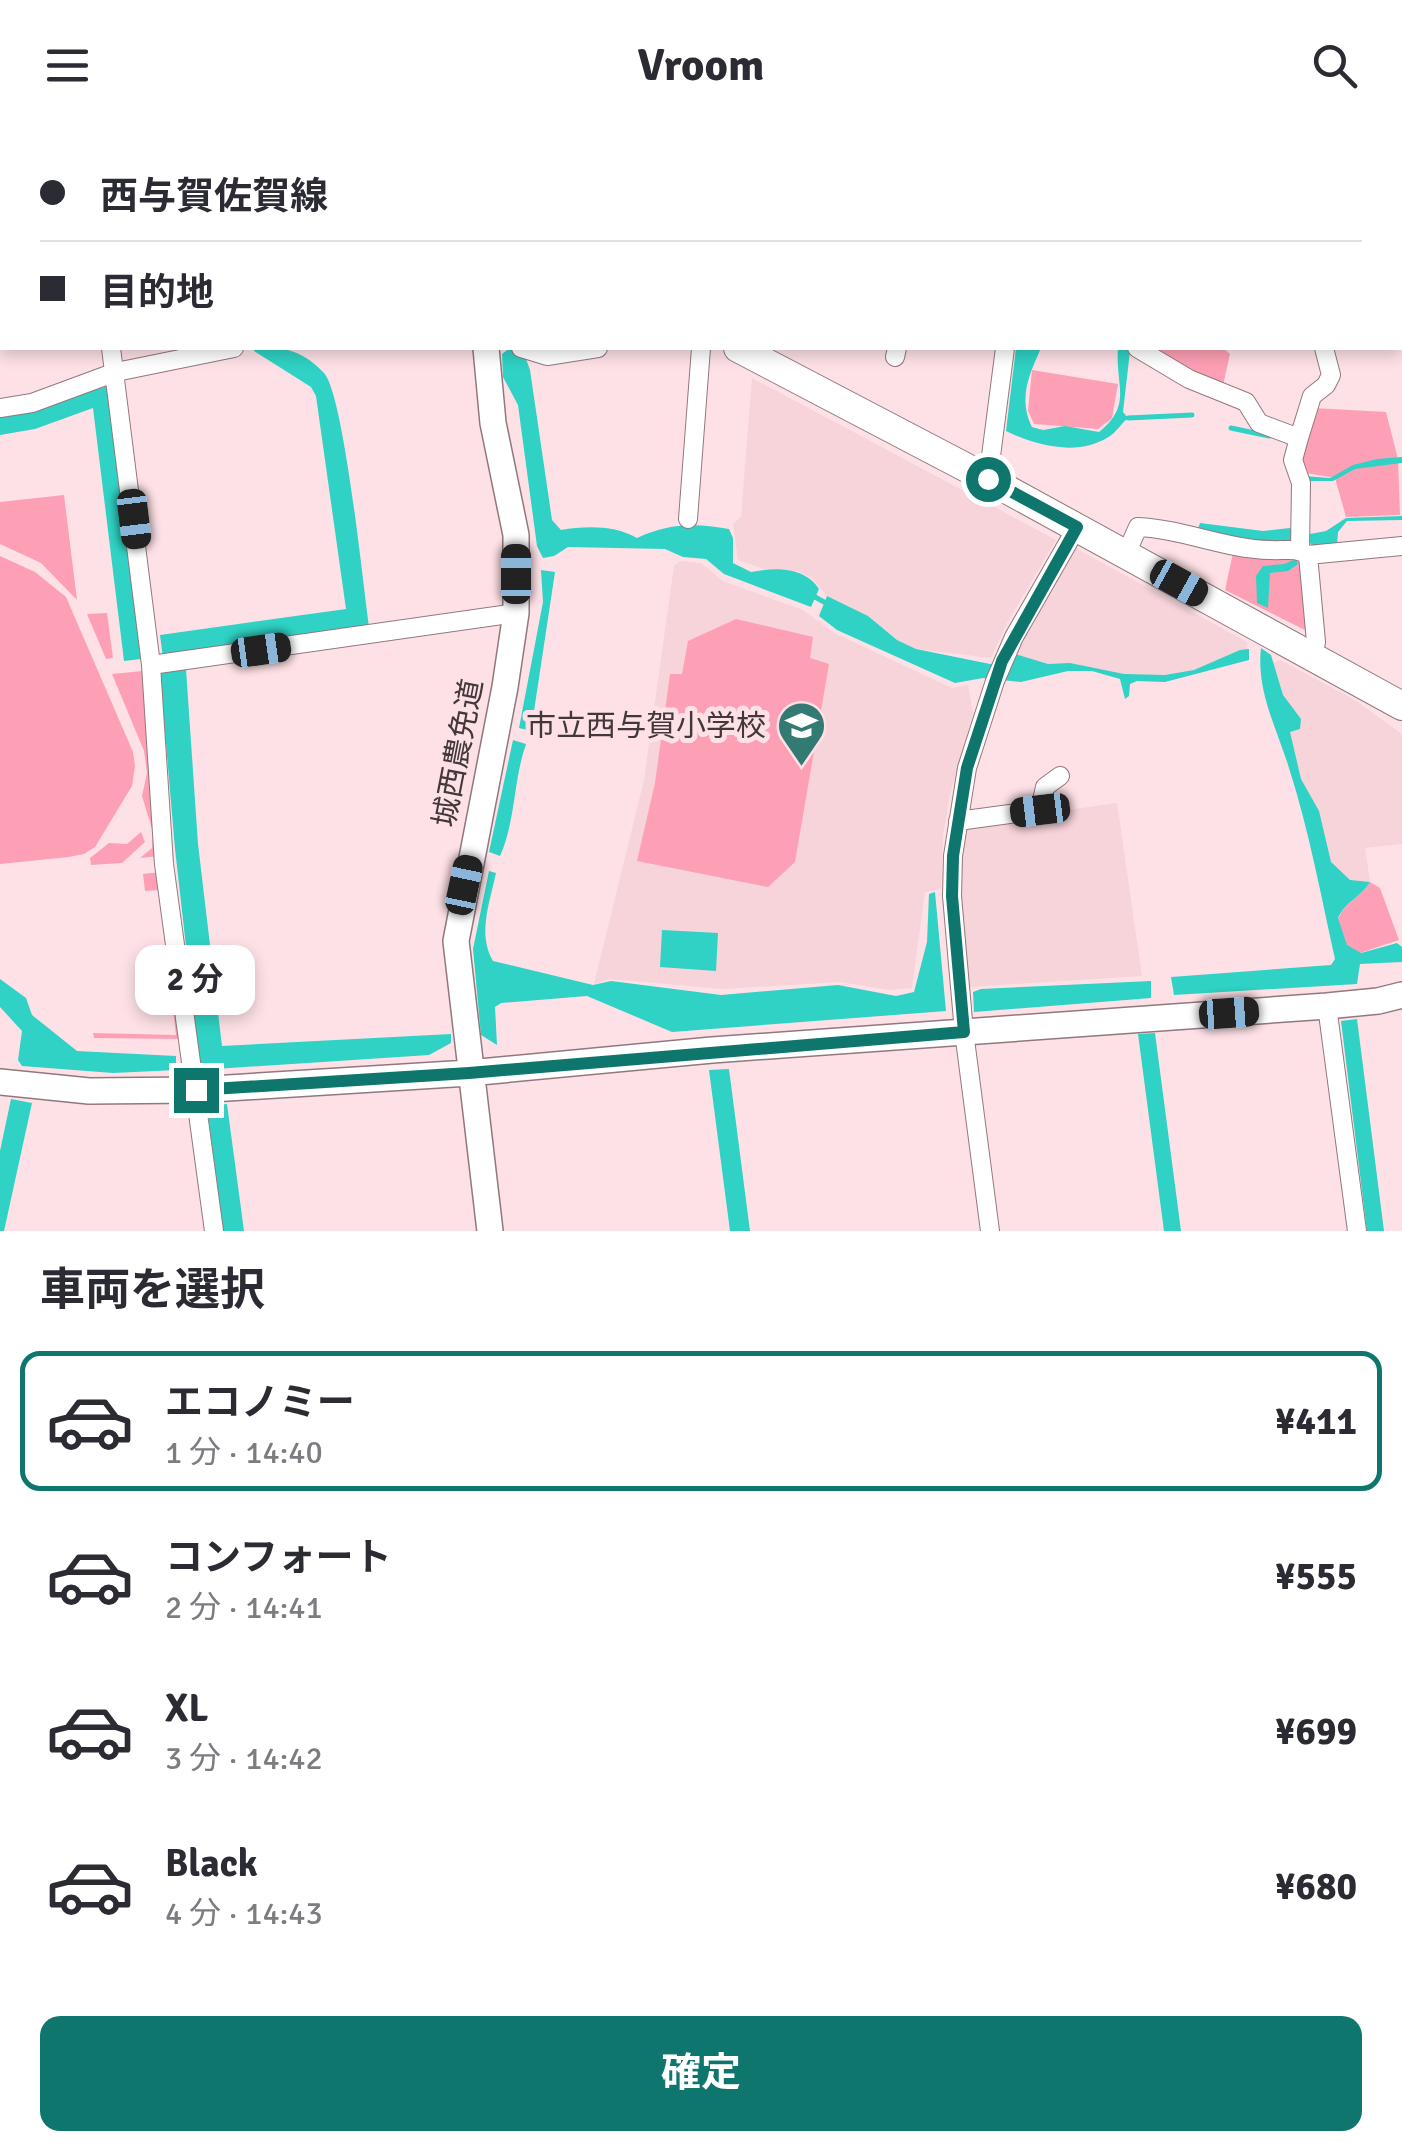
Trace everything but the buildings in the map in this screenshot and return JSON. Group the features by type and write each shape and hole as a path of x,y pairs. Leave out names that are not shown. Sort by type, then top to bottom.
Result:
{"main road":[{"path":"746,350 1402,706"}],"street":[{"path":"111,350 152,665 164,864 214,1231"},
{"path":"0,408 32,402 116,372 224,350"},
{"name":"城西農免道","path":"486,350 493,423 516,535 516,613 506,687 456,941 490,1231"},
{"path":"528,350 547,356 585,350"},
{"path":"688,519 701,350"},
{"path":"988,479 1005,350"},
{"path":"1140,350 1189,379 1246,402 1259,423 1299,438"},
{"path":"1313,657 1316,642 1303,543 1302,483 1294,460 1312,396 1326,385 1331,374 1325,350"},
{"path":"990,1231 964,1032 952,896 958,821 967,768 1002,661 1077,527"},
{"path":"1126,554 1138,527 1164,528 1266,550 1304,553 1402,546"},
{"path":"152,665 516,613"},
{"path":"958,821 1040,810 1045,787 1060,776"},
{"path":"0,1082 89,1091 196,1090 469,1073 1378,1002 1402,995"},
{"path":"1327,1006 1357,1231"}],"shaded area":[{"path":"1147,350 1225,350 1230,354 1222,390"},
{"path":"1032,370 1118,384 1112,418 1098,429 1034,424 1028,411"},
{"path":"752,378 1056,540 991,658 916,649 897,640 868,616 827,596 812,578 796,571 764,569 738,560 733,524 741,517"},
{"path":"1314,408 1386,412 1398,459 1400,515 1346,517 1335,478 1306,473 1299,460"},
{"path":"64,495 77,600 41,563 0,544 0,502"},
{"path":"1075,548 1247,642 1248,653 1182,675 1125,678 1081,667 1009,667 1026,629"},
{"path":"1233,553 1303,558 1311,633 1225,590"},
{"path":"0,556 35,572 66,597 133,752 132,786 95,847 84,854 0,864"},
{"name":"市立西与賀小学校","path":"680,561 701,563 723,581 803,610 834,633 952,688 968,685 973,714 950,794 943,835 941,889 925,892 912,988 889,990 840,982 723,989 609,979 594,984 644,780 674,566"},
{"path":"107,613 113,658 106,659 87,614"},
{"path":"736,619 813,637 810,658 829,664 795,862 768,887 637,861 655,783 670,674 682,674 688,641"},
{"path":"1280,660 1355,700 1402,734 1402,844 1365,848 1370,882 1327,893 1267,665"},
{"path":"143,671 159,856 140,858 152,848 153,832 142,796 147,773 144,751 112,674"},
{"path":"1117,803 1142,976 968,987 958,888 964,825"},
{"path":"141,832 145,842 122,863 91,865 90,858 109,843 127,844"},
{"path":"161,872 182,1039 94,1038 93,1033 176,1035 159,890 145,891 143,874"},
{"path":"1370,882 1380,888 1399,940 1360,953 1347,946 1338,919"}],"water":[{"path":"287,350 301,355 324,373 331,389 345,452 369,626 163,658 160,635 346,609 316,396 311,387 254,351"},
{"path":"514,350 525,356 530,370 552,520 561,530 600,528 637,538 682,526 729,529 733,563 751,572 779,569 806,576 819,589 811,607 724,574 706,559 683,557 665,549 568,547 543,558 537,546 518,405 503,377 502,354"},
{"path":"1016,350 1040,350 1026,396 1032,427 1043,430 1065,426 1099,432 1116,413 1119,403 1118,350 1130,351 1123,412 1128,418 1110,436 1071,448 1044,445 1006,431"},
{"path":"111,385 141,659 124,661 93,408 35,429 0,435 0,416"},
{"path":"1402,457 1402,463 1355,469 1333,481 1304,481 1304,476 1330,478 1353,465"},
{"path":"1402,516 1402,520 1347,521 1338,532 1337,546 1315,549 1310,543 1310,534 1326,531 1346,518"},
{"path":"1200,523 1263,531 1290,528 1297,534 1291,544 1270,546 1197,532"},
{"path":"1296,559 1298,564 1288,571 1270,573 1268,608 1257,603 1256,576 1263,566"},
{"path":"541,570 555,572 531,731 519,728 543,602"},
{"path":"827,596 868,616 897,640 916,649 990,664 1011,663 1015,654 1048,664 1070,663 1124,674 1165,675 1194,670 1240,650 1249,649 1249,660 1165,682 1137,681 1130,684 1125,699 1120,679 1092,671 1068,671 1021,682 983,678 955,683 837,630 819,616"},
{"path":"1261,648 1271,655 1283,695 1301,719 1300,729 1290,732 1301,779 1319,811 1331,862 1350,880 1370,882 1338,918 1347,945 1361,953 1397,943 1402,947 1402,962 1360,964 1357,984 1174,995 1171,977 1331,965 1335,959 1303,815 1264,695"},
{"path":"186,669 198,844 222,1046 451,1034 451,1043 429,1055 200,1070 160,673"},
{"path":"513,740 526,744 500,856 489,852"},
{"path":"489,871 496,873 485,929 493,961 593,985 611,981 721,995 838,985 896,996 914,992 927,942 929,894 935,892 946,1011 672,1032 587,996 501,1003 495,1007 497,1045 481,1035 473,949"},
{"path":"662,930 718,933 716,971 660,967"},
{"path":"0,979 26,998 32,1015 77,1051 176,1056 176,1070 113,1073 22,1066 18,1060 22,1031 0,1007"},
{"path":"1151,981 1151,998 974,1012 973,992 981,989"},
{"path":"1357,1019 1384,1231 1367,1231 1341,1021"},
{"path":"1155,1033 1181,1231 1164,1231 1138,1034"},
{"path":"729,1069 750,1231 730,1231 709,1070"},
{"path":"11,1099 32,1103 4,1231 0,1231 0,1151"},
{"path":"227,1104 244,1231 223,1231 207,1106"}],"waterway":[{"path":"1128,418 1192,415"},
{"path":"1231,428 1269,436"},
{"path":"815,597 824,602"}],"place":[{"name":"市立西与賀小学校","path":"801,768"}],"route":[{"path":"196,1090 469,1073 964,1032 952,896 953,856 967,768 1002,661 1077,527 988,479"}]}
